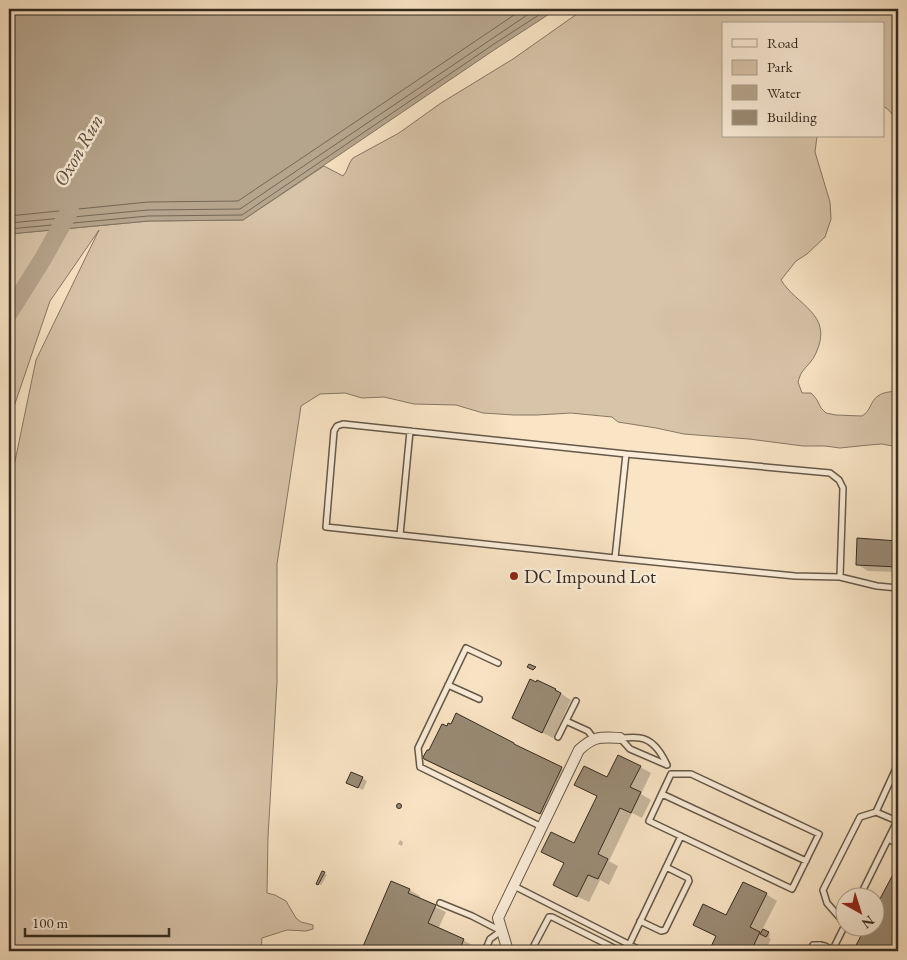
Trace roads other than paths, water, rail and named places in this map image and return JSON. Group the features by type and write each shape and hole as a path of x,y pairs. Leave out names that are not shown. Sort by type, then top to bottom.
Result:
{"street":[{"path":"508,951 498,918 579,750 590,740 605,737 620,738"}],"lane":[{"path":"840,577 843,488 839,480 830,473 626,454 343,424 337,426 334,431 326,527 795,576 840,577 877,586 898,588"},
{"path":"400,535 410,431"},
{"path":"615,558 626,454"},
{"path":"498,663 466,648 418,748 420,767 542,827"},
{"path":"448,685 479,699"},
{"path":"558,737 576,702"},
{"path":"566,721 588,731 595,739"},
{"path":"620,738 630,748 667,766"},
{"path":"620,738 642,738 656,746 671,774"},
{"path":"876,812 898,764"},
{"path":"671,774 691,774 819,834 792,889 649,821 671,774"},
{"path":"662,794 806,861"},
{"path":"834,911 827,903 823,890 860,817 876,812 898,821 864,888"},
{"path":"629,945 681,836"},
{"path":"888,839 898,844"},
{"path":"640,921 661,931 664,930 689,882 688,878 666,867"},
{"path":"514,886 642,951"},
{"path":"440,903 472,916 501,931 490,939 485,951"},
{"path":"531,951 549,916 618,950 622,941"},
{"path":"810,951 814,946 820,945 833,951 839,938"}],"water":[{"path":"9,9 557,9 243,220 149,221 9,234"}],"waterway":[{"name":"Oxon Run","path":"9,313 44,257 70,210"}],"place":[{"name":"DC Impound Lot","path":"514,576"}]}
